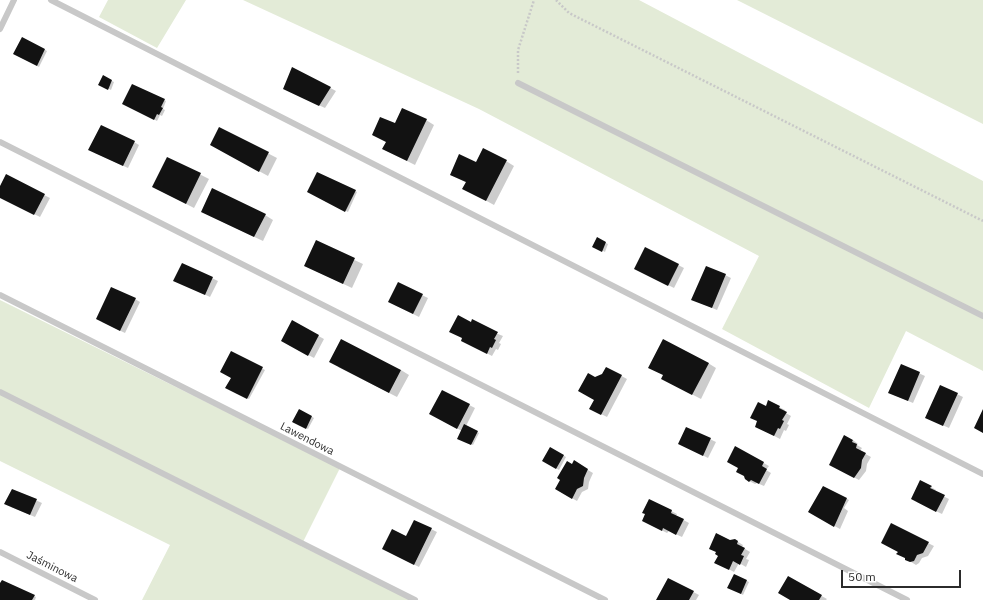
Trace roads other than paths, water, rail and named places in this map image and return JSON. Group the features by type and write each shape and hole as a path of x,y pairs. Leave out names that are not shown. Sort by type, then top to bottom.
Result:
{"lane":[{"path":"0,29 14,0"},
{"path":"51,0 983,474"},
{"path":"518,83 983,316"},
{"path":"0,142 907,600"},
{"name":"Lawendowa","path":"0,295 605,600"},
{"path":"0,392 415,600"},
{"name":"Jaśminowa","path":"0,552 95,600"}]}
